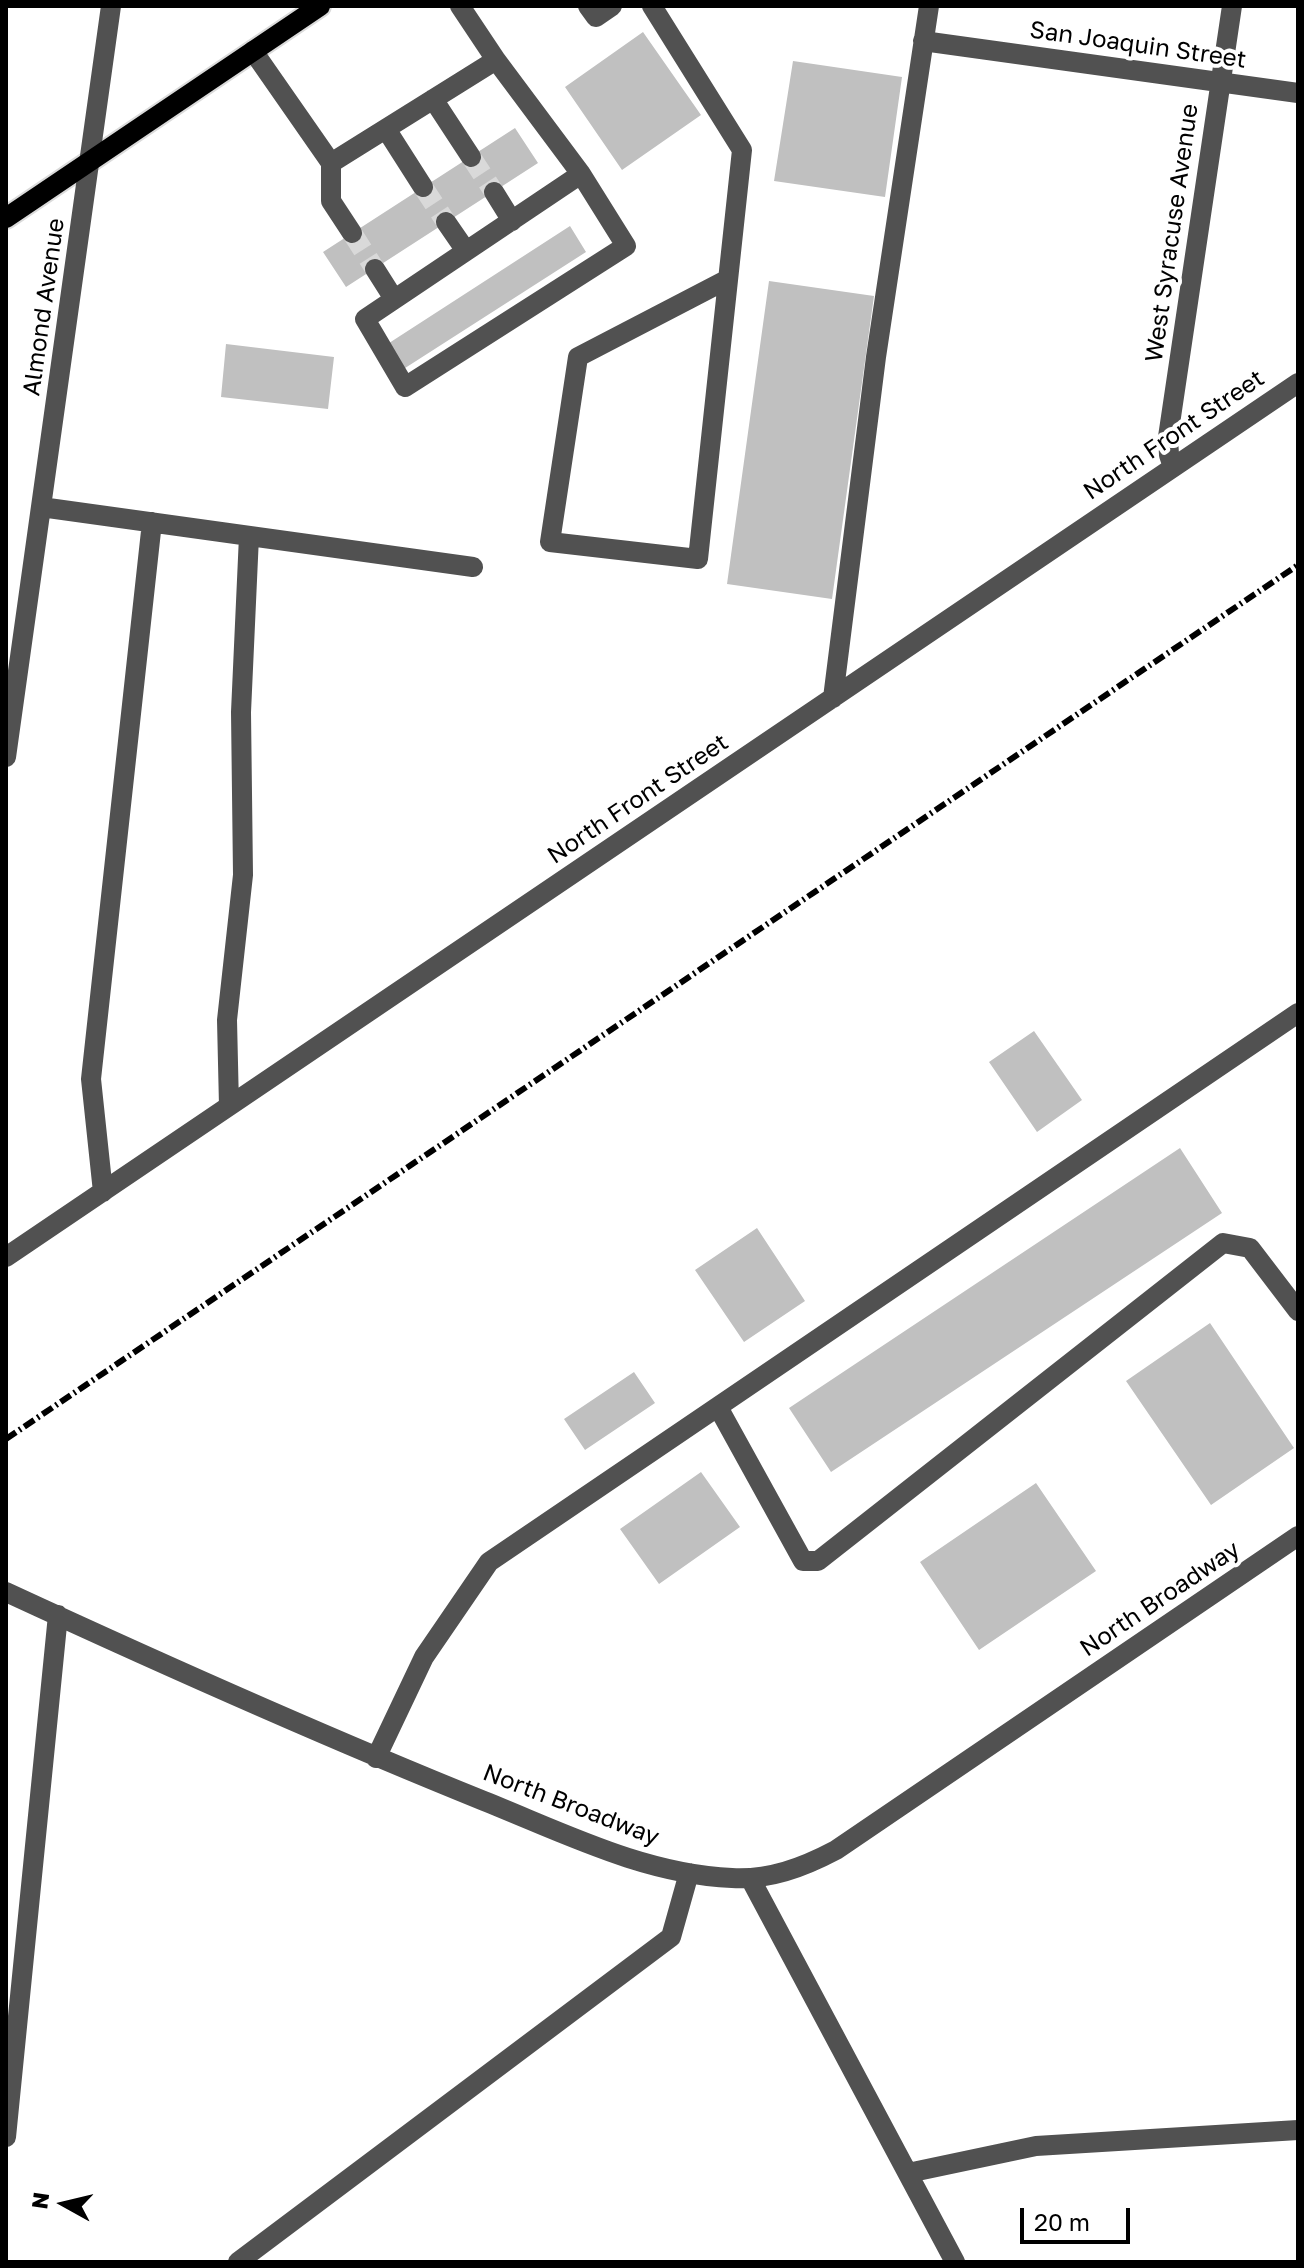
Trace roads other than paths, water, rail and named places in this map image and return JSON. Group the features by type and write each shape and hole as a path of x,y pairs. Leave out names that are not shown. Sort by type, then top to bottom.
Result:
{"main road":[{"path":"6,218 320,6"}],"street":[{"name":"Almond Avenue","path":"6,757 111,6"},
{"path":"460,6 581,174 626,246 405,387 365,319 581,174"},
{"path":"588,6 596,17 612,6"},
{"path":"652,6 742,150 698,559 550,542 578,357 728,279"},
{"path":"833,698 876,357 929,6"},
{"name":"West Syracuse Avenue","path":"1173,467 1168,437 1232,6"},
{"name":"San Joaquin Street","path":"923,41 1298,93"},
{"path":"253,51 331,163 331,201 352,233"},
{"path":"331,163 496,60"},
{"path":"433,99 471,157"},
{"path":"386,129 423,187"},
{"path":"494,192 512,221"},
{"path":"446,222 466,251"},
{"path":"375,269 394,299"},
{"name":"North Front Street","path":"6,1257 1298,383"},
{"path":"41,507 473,567"},
{"path":"103,1192 91,1079 152,522"},
{"path":"229,1106 227,1020 243,875 241,712 249,536"},
{"path":"376,1758 424,1657 489,1562 1298,1013"},
{"path":"718,1407 803,1561 818,1561 1223,1243 1250,1248 1298,1311"},
{"name":"North Broadway","path":"6,1592 376,1758 620,1855 689,1873 750,1878 787,1872 836,1850 1298,1536"},
{"path":"6,2137 58,1615"},
{"path":"247,2260 671,1937 689,1873"},
{"path":"750,1878 955,2262"},
{"path":"908,2173 1036,2146 1298,2130"}],"tunnel":[{"path":"471,157 494,192"},
{"path":"423,187 446,222"},
{"path":"352,233 375,269"}],"railway":[{"path":"6,1439 1298,565"}]}
